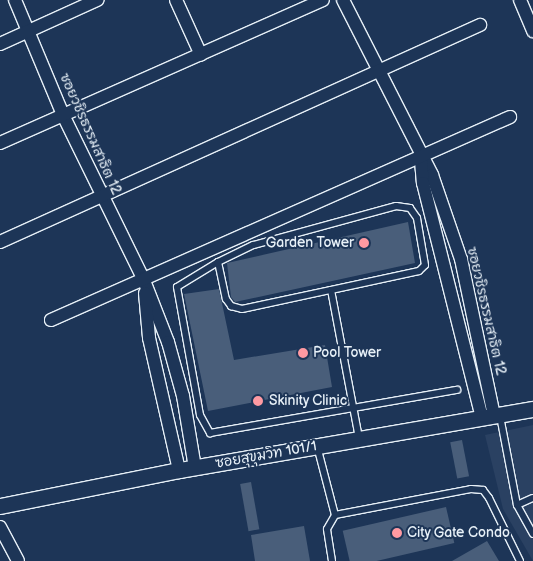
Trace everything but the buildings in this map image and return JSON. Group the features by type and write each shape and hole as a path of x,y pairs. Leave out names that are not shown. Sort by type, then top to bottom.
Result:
{"street":[{"name":"ซอยวชิรธรรมสาธิต 12","path":"15,0 63,115 101,197 143,278 171,351 195,468"},
{"path":"0,44 97,0"},
{"path":"176,0 201,55"},
{"path":"0,143 323,0"},
{"name":"ซอยวชิรธรรมสาธิต 12","path":"343,0 420,158 432,175 462,259 492,417"},
{"path":"520,0 533,31"},
{"path":"0,242 480,25"},
{"path":"51,320 510,117"},
{"name":"ซอยวชิรธรรมสาธิต 12","path":"420,158 423,183 492,417"},
{"name":"ซอยวชิรธรรมสาธิต 12","path":"143,278 149,338 179,470"},
{"name":"ซอยสุขุมวิท 101/1","path":"0,506 179,470 533,409"},
{"path":"0,527 18,561"}],"lane":[{"path":"218,262 226,299 231,306 242,309 419,271 425,265 417,218 410,208 396,206 253,245 218,262 177,287 200,416 210,433 458,390"},
{"path":"331,290 359,439"},
{"path":"492,417 517,505 533,534"},
{"path":"317,446 335,515 327,528 332,561"},
{"path":"335,515 471,489 484,490 520,561"},
{"path":"517,505 533,498"}],"shaded area":[{"path":"533,425 533,561 503,509 485,435"}],"place":[{"name":"Garden Tower","path":"364,243"},
{"name":"Pool Tower","path":"303,353"},
{"name":"Skinity Clinic","path":"258,401"},
{"name":"City Gate Condo","path":"397,533"}]}
